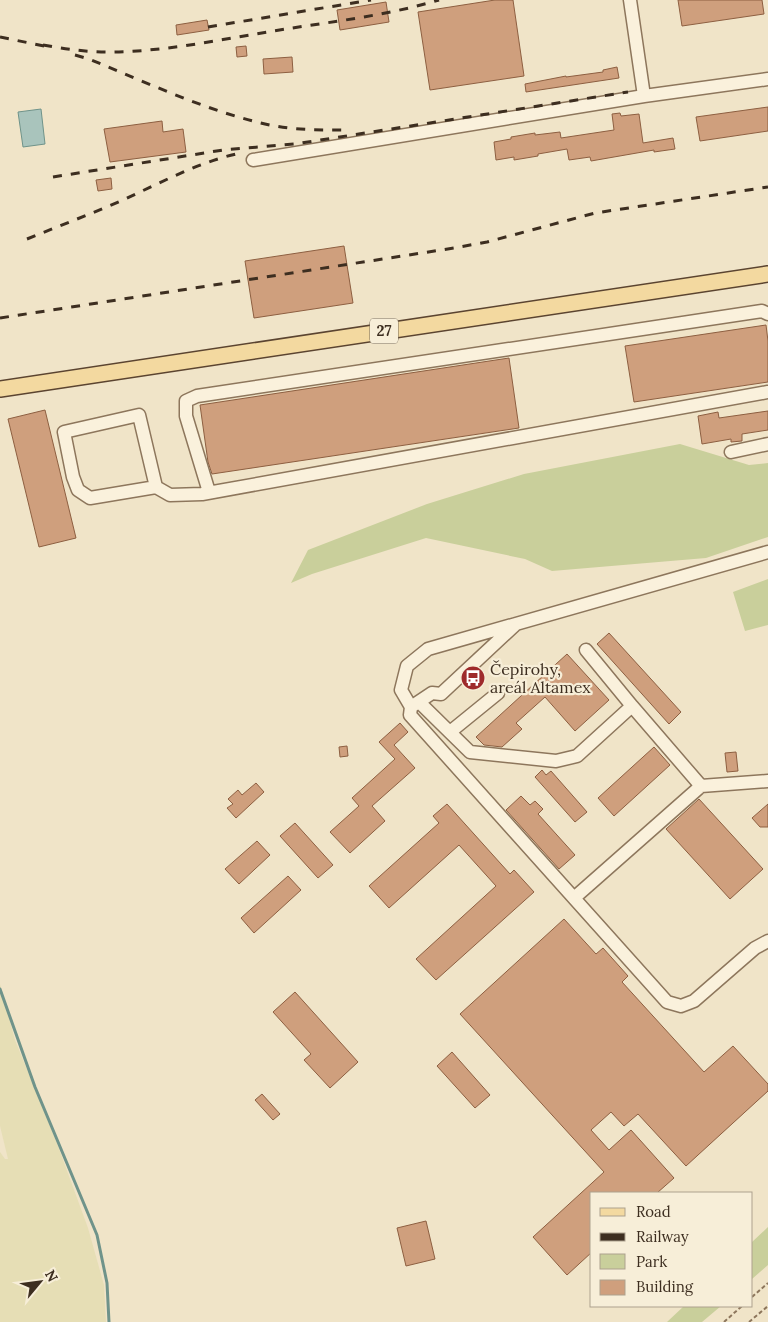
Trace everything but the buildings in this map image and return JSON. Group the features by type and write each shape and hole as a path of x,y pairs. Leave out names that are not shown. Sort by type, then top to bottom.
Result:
{"main road":[{"name":"27","path":"0,389 768,274"}],"lane":[{"path":"630,0 644,96"},
{"path":"253,160 644,96 768,79"},
{"path":"209,492 186,416 186,401 197,396 762,311 768,314"},
{"path":"156,487 139,415 64,432 78,490 90,498 156,487 170,495 209,492 768,392"},
{"path":"731,452 768,444"},
{"path":"632,706 577,756 556,761 470,752 450,732 415,704 401,690 407,666 428,650 768,552"},
{"path":"516,624 441,694 432,693 415,704 410,715 667,1002 682,1006 694,1001 755,948 768,941"},
{"path":"586,650 701,786"},
{"path":"450,732 498,693"},
{"path":"574,898 701,786 768,781"}],"path":[{"path":"753,1296 768,1283"},
{"path":"749,1322 768,1306"},
{"path":"724,1322 741,1307"}],"shaded area":[{"path":"0,984 15,1040 58,1146 88,1228 104,1285 106,1322 0,1322 0,1152 5,1159 8,1159 0,1126"}],"green space":[{"path":"680,444 749,465 768,463 768,537 706,558 552,571 525,559 426,538 312,574 291,583 308,550 427,504 524,474"},
{"path":"768,579 768,625 745,631 733,592"},
{"path":"768,1227 768,1265 753,1278 753,1241"},
{"path":"683,1307 720,1307 702,1322 667,1322"}],"water":[{"path":"41,109 45,144 23,147 18,112"}],"waterway":[{"path":"0,989 35,1087 97,1235 107,1283 109,1322"}],"railway":[{"path":"208,27 371,0"},
{"path":"43,45 100,52 152,50 363,17 439,0"},
{"path":"0,37 49,47"},
{"path":"75,55 242,118 285,127 345,130"},
{"path":"53,177 223,150 295,144 628,92"},
{"path":"27,239 111,205 193,168 236,154"},
{"path":"0,318 454,248 487,242 595,213 768,187"}],"place":[{"name":"Čepirohy, areál Altamex","path":"473,678"}]}
